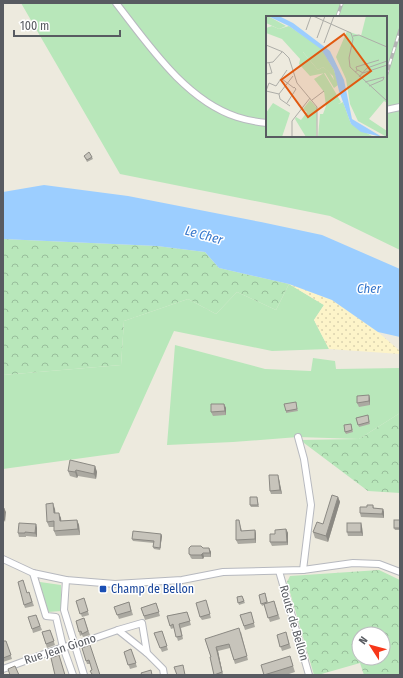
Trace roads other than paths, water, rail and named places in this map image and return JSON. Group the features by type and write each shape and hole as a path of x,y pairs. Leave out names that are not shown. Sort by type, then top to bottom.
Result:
{"street":[{"path":"116,3 172,73 192,91 214,106 237,117 266,123"},
{"path":"387,110 400,106"},
{"path":"298,438 304,459 311,505 303,570"},
{"name":"Route de Bellon","path":"3,559 33,573 66,580 99,584 131,584 182,580 223,572 303,570 353,563 379,564 400,572"},
{"name":"Route de Bellon","path":"279,571 309,675"},
{"path":"33,573 46,616 56,617 65,614"},
{"path":"66,580 64,610 84,675"},
{"path":"56,617 63,647 73,675"},
{"name":"Rue Jean Giono","path":"3,669 63,647 74,645 142,623 147,653"},
{"path":"118,630 147,653 162,669 164,675"}],"water":[{"name":"Cher","path":"44,185 128,196 322,235 400,269 400,337 378,332 332,300 289,284 219,268 205,252 157,246 3,239 3,192"}],"railway":[{"path":"337,16 342,3"},
{"path":"387,73 400,30"}],"place":[{"name":"Champ de Bellon","path":"103,589"}],"water label":[{"name":"Le Cher","path":"204,235"}]}
